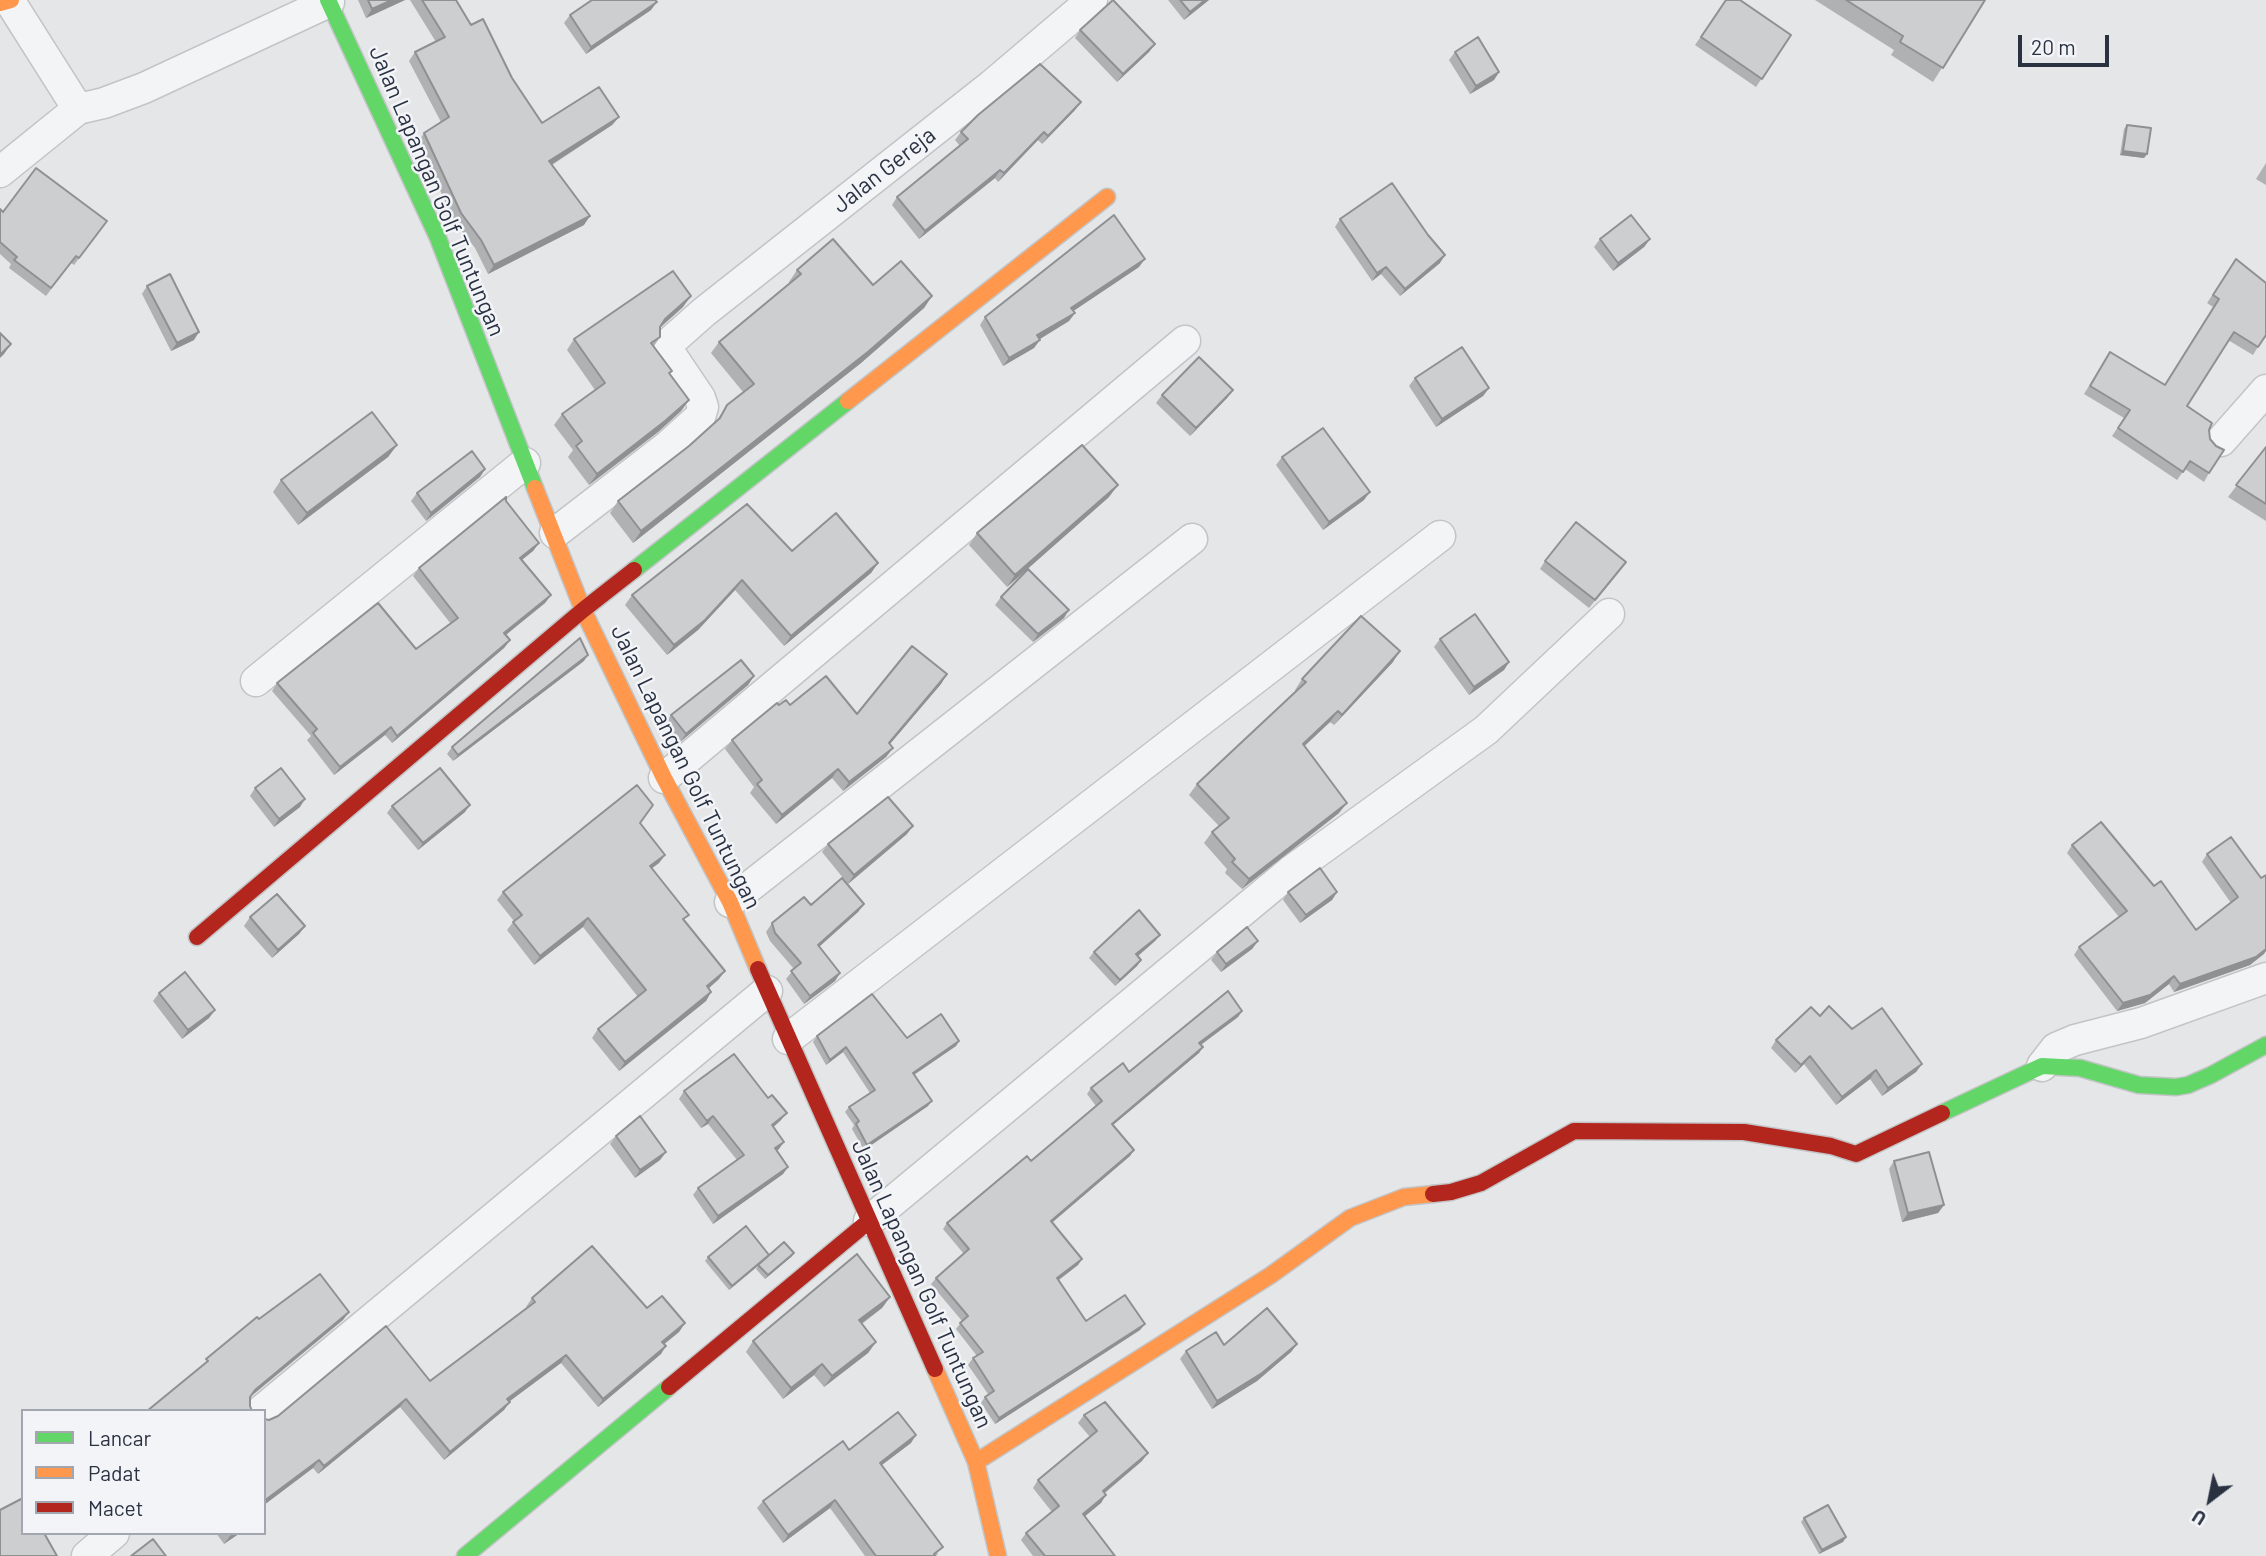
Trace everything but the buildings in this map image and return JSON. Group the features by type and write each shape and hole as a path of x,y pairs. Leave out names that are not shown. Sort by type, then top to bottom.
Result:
{"main road":[{"path":"0,3 10,0"},
{"name":"Jalan Lapangan Golf Tuntungan","path":"329,1 438,239 583,610 664,778 730,902 976,1462 998,1556"},
{"path":"197,937 583,610 1107,197"},
{"path":"976,1462 1271,1275 1350,1218 1404,1197 1451,1192 1481,1183 1574,1131 1744,1132 1831,1146 1856,1154 2042,1066 2080,1068 2139,1085 2176,1087 2211,1075 2266,1045"},
{"path":"465,1556 869,1221"}],"street":[{"path":"10,0 78,109"},
{"name":"Jalan Gereja","path":"555,533 669,445 700,416 703,407 672,345 704,312 992,85 1092,0"},
{"path":"0,172 78,109 104,103 144,88 329,1"},
{"path":"664,778 1185,341"},
{"path":"2221,441 2266,390"},
{"path":"256,681 525,463"},
{"path":"788,1038 1440,536"},
{"path":"730,902 1192,539"},
{"path":"869,1221 1291,871 1486,730 1609,614"},
{"path":"2042,1066 2056,1048 2074,1040 2141,1023 2266,978"},
{"path":"263,1409 767,991"},
{"path":"87,1556 112,1535"}],"traffic: fast":[{"path":"328,0 438,238 535,488"},
{"path":"634,570 848,401"},
{"path":"1942,1113 2042,1066 2080,1068 2139,1085 2176,1087 2211,1075 2266,1045"},
{"path":"465,1556 669,1387"}],"traffic: slow":[{"path":"0,3 11,0"},
{"path":"848,401 1107,197"},
{"path":"535,488 583,610 664,778 730,902 758,969"},
{"path":"976,1462 1271,1275 1350,1218 1404,1197 1433,1194"},
{"path":"935,1369 976,1462 998,1556"}],"traffic: jam":[{"path":"197,937 583,610 634,570"},
{"path":"758,969 935,1369"},
{"path":"1433,1194 1481,1183 1574,1131 1744,1132 1831,1146 1856,1154 1942,1113"},
{"path":"669,1387 869,1221"}]}
